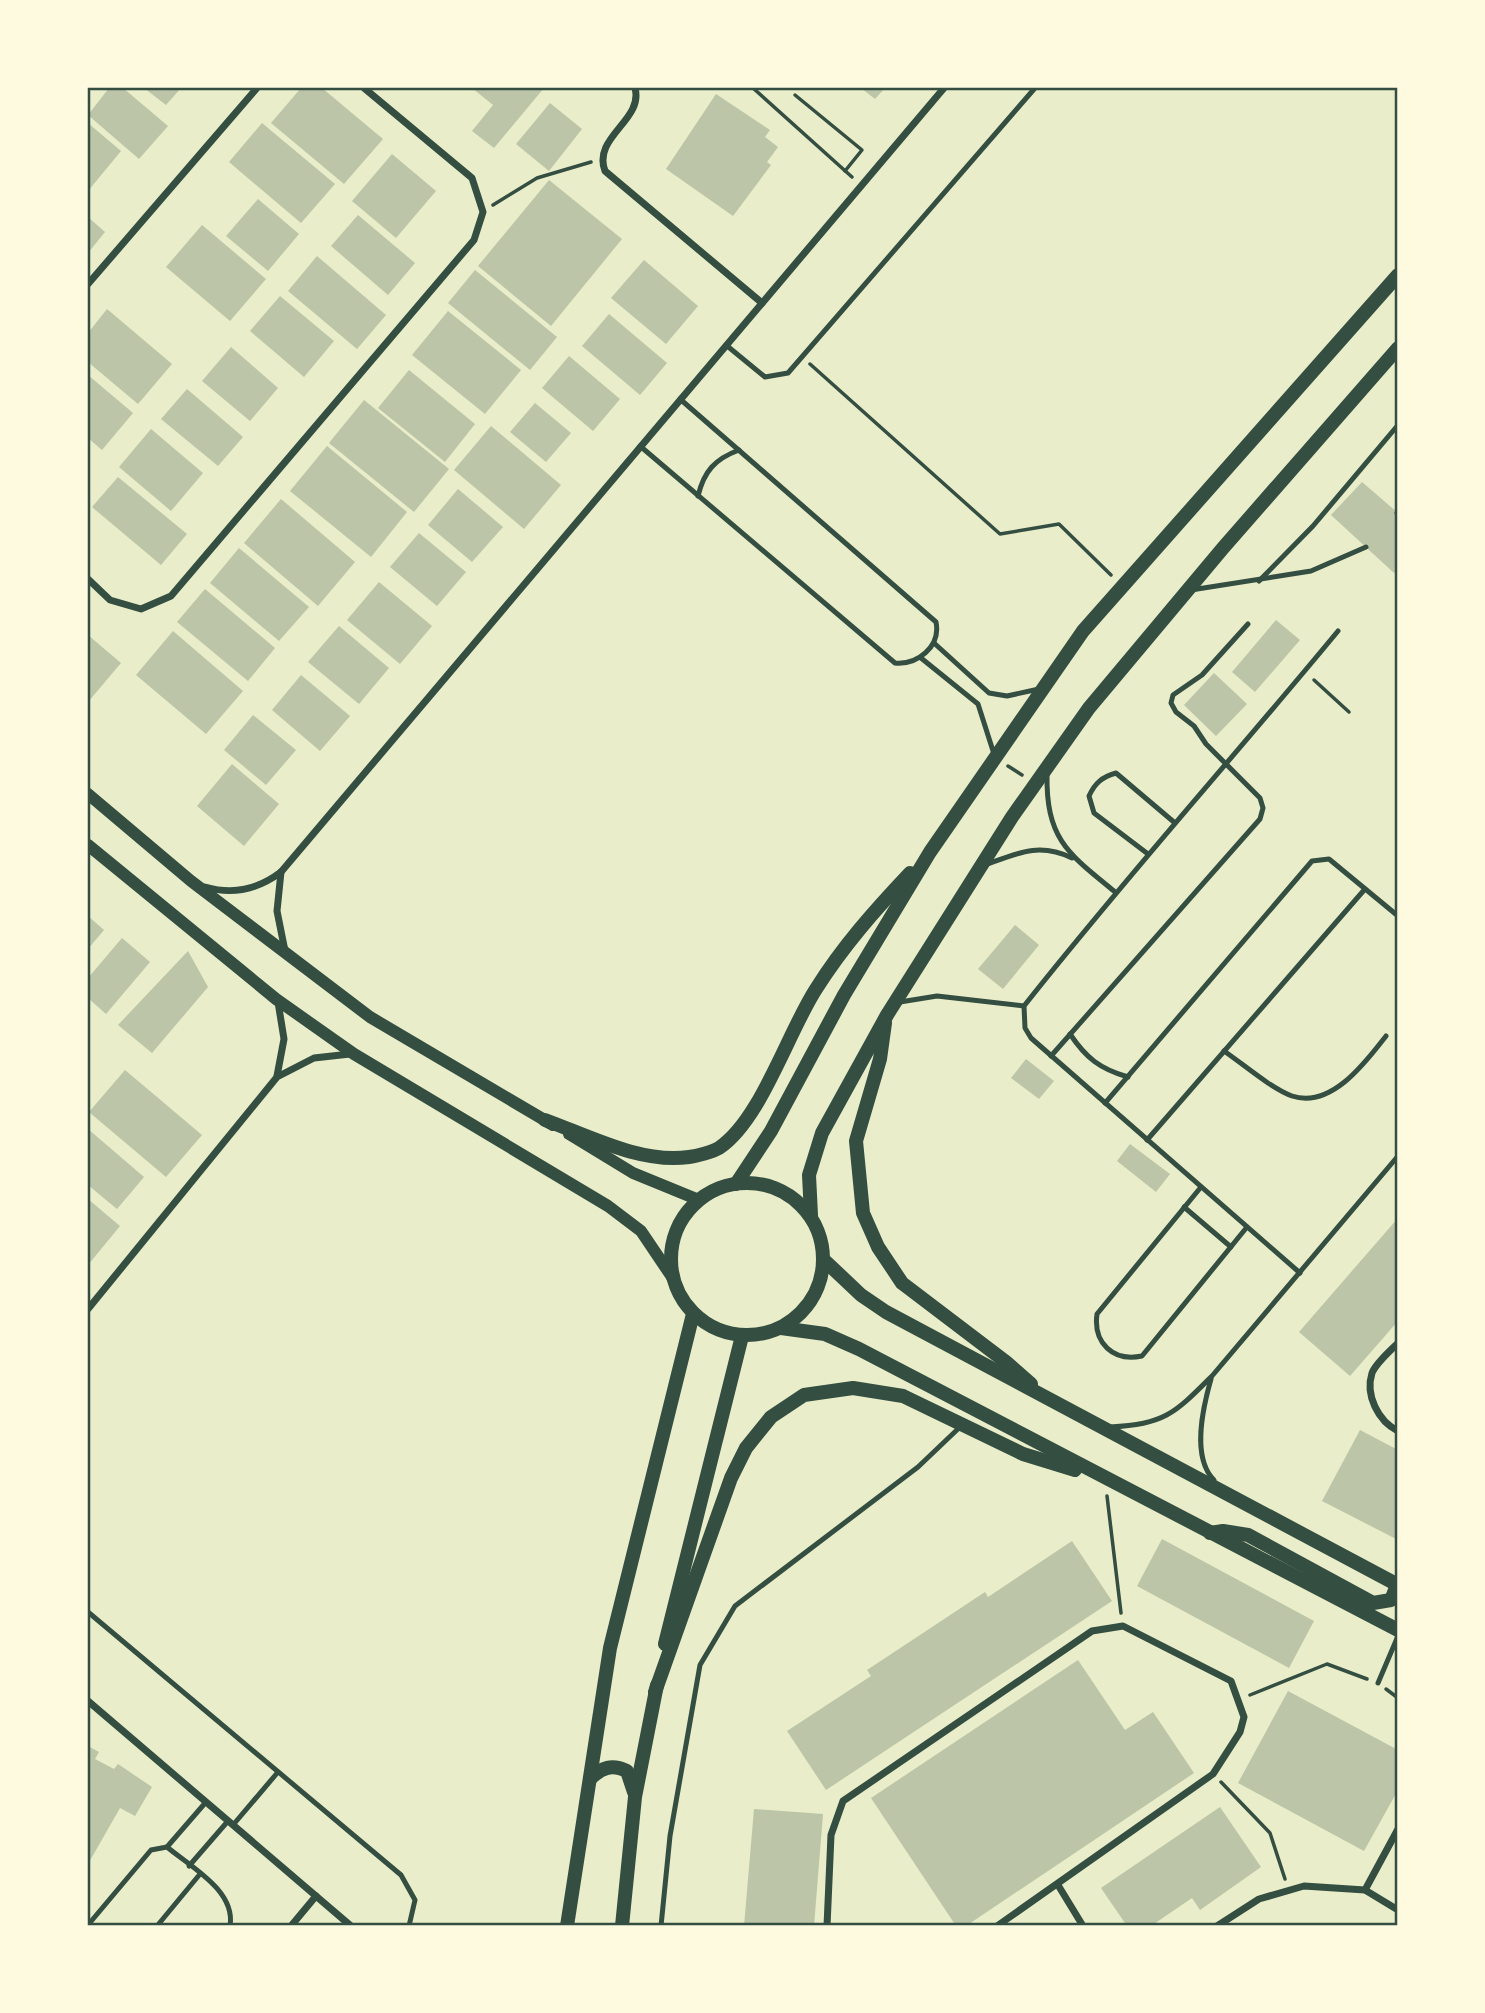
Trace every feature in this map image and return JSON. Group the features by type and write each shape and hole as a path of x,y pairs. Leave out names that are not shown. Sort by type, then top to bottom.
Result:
{"main road":[{"path":"736,1184 771,1131 844,995 930,852 1083,631 1398,275"},
{"path":"811,1215 809,1175 822,1133 890,1009 1036,784 1089,708 1398,348"},
{"path":"545,1120 636,1152 666,1158 691,1157 719,1148 748,1117 814,992 855,931 930,852"},
{"path":"890,1009 880,1059 856,1141 863,1213 878,1247 902,1283 1006,1362 1047,1399"},
{"path":"757,1183 778,1189 796,1200 811,1215 821,1237 824,1260 819,1288 804,1311 781,1328 762,1335 724,1333 693,1314 680,1297 672,1277 670,1255 675,1234 685,1215 699,1199 716,1189 736,1184 757,1183"},
{"path":"824,1260 861,1295 886,1312 1397,1585 1391,1600 1373,1603 1248,1535 1223,1531 1210,1533"},
{"path":"567,1926 610,1648 693,1314"},
{"path":"781,1328 825,1334 859,1349 1398,1630"},
{"path":"622,1926 635,1797 670,1616 743,1336"},
{"path":"655,1692 731,1478 746,1448 771,1417 804,1395 853,1388 903,1396 1023,1454 1105,1478"},
{"path":"590,1779 599,1770 618,1767 628,1771 635,1797"}],"street":[{"path":"88,284 257,88"},
{"path":"88,579 110,600 141,609 171,596 474,240 483,212 471,178 364,88"},
{"path":"635,88 638,95 632,109 604,148 601,159 613,179 762,303"},
{"path":"191,881 215,890 240,891 262,884 281,873 944,88"},
{"path":"88,794 191,881 370,1017 633,1173 699,1199"},
{"path":"88,809 107,811"},
{"path":"88,845 276,999 354,1054 608,1206 641,1231 672,1277"},
{"path":"281,873 277,911 285,952"},
{"path":"276,999 284,1040 277,1077"},
{"path":"88,1309 277,1077 314,1058 354,1054"},
{"path":"1398,1343 1373,1372 1371,1393 1376,1412 1398,1431"},
{"path":"827,1926 831,1835 843,1801 1092,1630 1123,1626 1231,1681 1244,1717 1240,1732 1213,1774 997,1926"},
{"path":"88,1701 351,1926"},
{"path":"1365,1889 1398,1829"},
{"path":"1058,1885 1083,1926"},
{"path":"1217,1926 1259,1899 1304,1886 1365,1889 1398,1910"},
{"path":"291,1926 316,1896"}],"lane":[{"path":"726,345 765,377 788,373 1035,88"},
{"path":"640,446 895,663 905,664 920,658 934,643 936,622 680,399"},
{"path":"1259,581 1313,526 1398,425"},
{"path":"698,496 702,478 711,465 723,456 739,450"},
{"path":"1188,590 1311,571 1366,547"},
{"path":"1051,1056 1260,819 1263,808 1260,798 1206,744 1189,721 1176,712 1171,699 1176,692 1202,674 1248,624"},
{"path":"1300,1273 1031,1038 1025,1028 1024,1006 1114,891 1227,764 1338,631"},
{"path":"934,643 989,693 1007,696 1042,689"},
{"path":"920,658 978,704 995,756"},
{"path":"1047,768 1047,805 1060,840 1075,859 1114,891"},
{"path":"1148,854 1094,813 1089,796 1093,786 1102,777 1116,772 1175,823"},
{"path":"982,866 1018,853 1043,848 1053,849 1075,859"},
{"path":"1105,1103 1312,861 1329,859 1398,916"},
{"path":"1147,1140 1365,889"},
{"path":"890,1009 937,996 1024,1006"},
{"path":"1070,1034 1092,1062 1106,1071 1128,1077"},
{"path":"1224,1051 1290,1096 1310,1099 1331,1092 1367,1060 1386,1035"},
{"path":"1103,1428 1148,1425 1182,1406 1212,1376 1398,1156"},
{"path":"1201,1187 1097,1314 1097,1333 1107,1349 1123,1357 1142,1356 1247,1227"},
{"path":"1184,1207 1231,1247"},
{"path":"1212,1376 1201,1437 1206,1472 1228,1495"},
{"path":"661,1926 670,1836 700,1665 735,1605 918,1467 963,1424"},
{"path":"88,1612 401,1875 415,1900 409,1926"},
{"path":"1378,1683 1398,1636"},
{"path":"189,1866 278,1772"},
{"path":"88,1925 151,1850 167,1847 206,1802"},
{"path":"167,1847 200,1874 230,1904 230,1926"},
{"path":"157,1926 200,1874"}],"path":[{"path":"753,88 861,185"},
{"path":"796,95 862,150 845,171"},
{"path":"483,212 537,178 601,159"},
{"path":"802,358 1000,534 1059,524 1123,586"},
{"path":"1304,672 1349,712"},
{"path":"995,756 1036,784"},
{"path":"1105,1478 1123,1626"},
{"path":"1239,1699 1327,1664 1378,1683"},
{"path":"1213,1774 1270,1833 1288,1891"}],"building":[{"path":"109,88 123,88 168,126 139,159 88,115"},
{"path":"144,88 181,88 166,105"},
{"path":"301,88 322,88 383,139 344,184 271,123"},
{"path":"472,88 544,88 494,148 472,131 493,105"},
{"path":"861,88 885,88 875,99"},
{"path":"716,94 770,130 765,137 778,147 767,162 771,165 733,216 666,169"},
{"path":"550,103 582,129 549,171 516,144"},
{"path":"88,123 121,151 88,191"},
{"path":"262,123 335,184 301,223 229,162"},
{"path":"392,154 436,191 396,238 352,201"},
{"path":"549,180 622,239 551,326 478,266"},
{"path":"258,199 299,234 268,271 226,236"},
{"path":"358,215 415,263 388,295 331,246"},
{"path":"88,217 105,232 88,253"},
{"path":"202,225 266,279 230,321 166,267"},
{"path":"317,256 386,315 357,349 288,291"},
{"path":"644,260 698,306 666,344 611,298"},
{"path":"475,270 557,337 530,370 448,303"},
{"path":"280,296 334,341 304,377 250,331"},
{"path":"107,309 172,364 138,404 88,362 88,333"},
{"path":"448,311 521,370 485,414 412,355"},
{"path":"609,314 667,363 640,395 582,346"},
{"path":"231,347 278,388 250,421 202,381"},
{"path":"569,356 620,399 593,431 542,388"},
{"path":"409,370 475,424 445,462 378,408"},
{"path":"88,375 133,413 102,450 88,438"},
{"path":"187,389 243,437 218,466 161,419"},
{"path":"364,400 449,469 414,512 329,443"},
{"path":"535,403 571,433 546,462 510,432"},
{"path":"491,426 561,485 524,529 454,470"},
{"path":"151,429 203,473 171,511 119,467"},
{"path":"327,446 407,512 371,557 290,491"},
{"path":"118,477 187,534 161,565 92,507"},
{"path":"1362,482 1398,513 1398,569 1394,573 1331,515"},
{"path":"458,489 503,527 472,562 428,525"},
{"path":"281,499 355,562 318,606 244,543"},
{"path":"419,533 466,572 437,606 390,567"},
{"path":"239,548 309,607 279,641 210,583"},
{"path":"379,582 432,626 400,664 347,620"},
{"path":"205,589 275,648 248,681 177,622"},
{"path":"1276,620 1300,640 1255,692 1232,672"},
{"path":"339,626 389,668 359,704 308,662"},
{"path":"173,631 243,691 206,734 136,675"},
{"path":"88,635 121,663 88,702"},
{"path":"1214,673 1247,704 1216,736 1184,705"},
{"path":"301,675 350,716 320,751 272,710"},
{"path":"253,715 296,750 266,785 224,750"},
{"path":"232,764 279,804 244,846 197,806"},
{"path":"88,916 104,930 88,949"},
{"path":"1015,925 1039,945 1003,989 978,969"},
{"path":"122,938 150,962 106,1014 88,998 88,978"},
{"path":"188,951 208,987 152,1053 118,1025"},
{"path":"1026,1059 1054,1081 1039,1099 1011,1078"},
{"path":"125,1070 202,1135 166,1177 89,1112"},
{"path":"88,1129 144,1177 117,1209 88,1185"},
{"path":"1130,1144 1170,1174 1156,1192 1117,1161"},
{"path":"88,1199 120,1226 88,1265"},
{"path":"1398,1218 1398,1321 1350,1376 1299,1332"},
{"path":"1360,1430 1398,1450 1398,1540 1322,1501"},
{"path":"1162,1539 1314,1621 1289,1668 1137,1586"},
{"path":"1072,1541 1112,1601 826,1790 787,1731 871,1676 867,1670 985,1592 988,1597"},
{"path":"1078,1660 1125,1730 1153,1712 1194,1773 966,1926 956,1926 871,1798"},
{"path":"1288,1691 1398,1750 1398,1790 1364,1851 1238,1783"},
{"path":"88,1746 99,1752 95,1759 114,1769 118,1764 152,1787 135,1816 120,1808 88,1864"},
{"path":"1220,1807 1261,1867 1200,1910 1192,1898 1151,1926 1127,1926 1101,1888"},
{"path":"754,1809 823,1814 814,1926 744,1926"}]}
